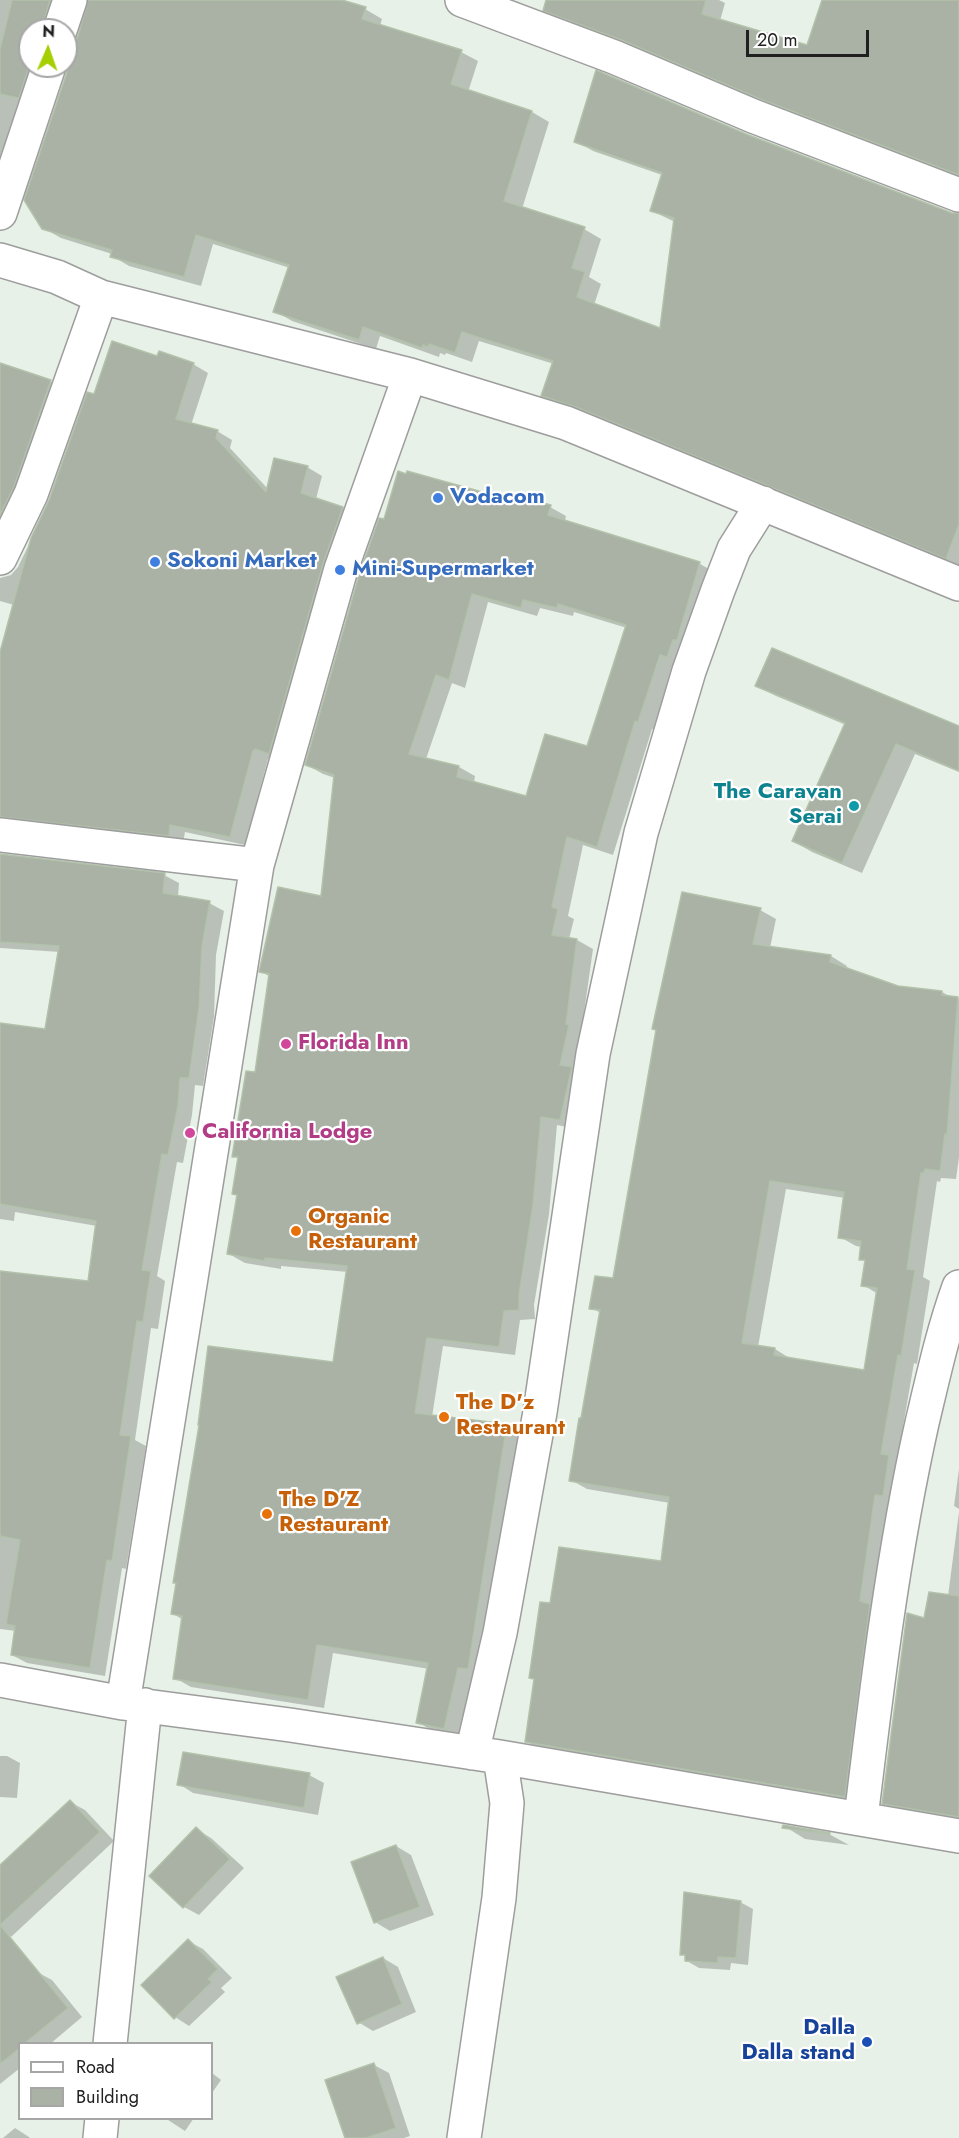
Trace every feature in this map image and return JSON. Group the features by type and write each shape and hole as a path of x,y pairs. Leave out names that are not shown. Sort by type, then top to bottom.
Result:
{"street":[{"path":"64,18 70,0"},
{"path":"462,0 614,57 753,116 959,195"},
{"path":"0,213 44,78"},
{"path":"0,261 57,277 101,297 410,375 566,423 959,584"},
{"path":"0,558 31,494 101,297"},
{"path":"110,2042 134,1704 257,865 341,569 410,375"},
{"path":"464,2138 499,1898 507,1803 486,1755 500,1633 540,1412 593,1054 641,833 688,671 734,549 763,503"},
{"path":"0,835 257,865"},
{"path":"861,1818 879,1665 906,1493 931,1384 959,1287"},
{"path":"0,1680 134,1704 486,1755 959,1836"},
{"path":"100,2138 102,2120"}],"building":[{"path":"12,0 50,0 45,18 18,18 18,78 25,78 19,98 0,94 0,49"},
{"path":"88,0 342,0 366,7 362,19 462,50 451,84 532,111 504,201 585,227 572,268 585,272 577,297 660,328 674,218 650,211 662,173 574,142 596,70 746,134 952,213 959,213 959,524 946,559 573,406 541,396 553,361 462,332 455,353 429,344 428,347 423,345 422,348 363,327 359,340 273,312 289,265 196,235 184,277 110,257 112,250 42,229 24,200 65,78 78,78 78,36"},
{"path":"546,0 706,0 702,14 807,45 822,0 959,0 959,175 760,99 621,40 543,11"},
{"path":"112,341 157,356 159,351 194,363 176,419 218,430 216,438 266,492 274,458 308,466 301,493 343,507 323,564 269,754 255,749 253,751 230,837 170,825 169,836 0,817 0,652 31,538 49,500 87,392 94,394"},
{"path":"0,363 51,380 14,487 0,515"},
{"path":"398,471 406,474 407,471 518,502 520,497 551,505 548,515 700,562 677,640 673,640 667,657 660,655 638,722 635,721 597,847 567,837 552,907 558,909 552,935 577,939 566,1024 569,1025 560,1065 572,1067 560,1120 541,1117 533,1205 519,1295 519,1310 504,1311 499,1347 427,1338 415,1413 507,1424 468,1669 458,1668 444,1729 416,1723 428,1663 317,1645 308,1700 173,1679 182,1616 171,1614 176,1583 173,1583 199,1425 208,1346 333,1362 347,1266 265,1258 265,1261 227,1254 237,1195 232,1194 238,1157 232,1157 246,1071 255,1072 269,974 259,972 278,887 321,896 334,775 305,765 359,575 379,518 384,519","holes":["472,594 521,608 523,600 557,608 558,604 626,625 587,746 545,734 526,796 457,777 459,766 409,754 436,675 449,680"]},
{"path":"772,648 959,726 959,771 896,744 842,863 792,841 845,723 755,686"},
{"path":"0,854 165,873 163,893 210,901 202,946 199,1008 189,1078 180,1078 178,1106 168,1155 162,1154 142,1270 151,1271 143,1322 137,1321 120,1435 131,1436 112,1561 107,1560 90,1668 11,1655 15,1626 6,1624 20,1540 0,1536 0,1271 88,1281 96,1221 0,1204 0,1023 45,1029 59,946 0,942"},
{"path":"682,892 761,908 753,944 831,955 830,962 898,986 942,991 942,995 958,997 947,1135 945,1134 940,1171 925,1169 924,1173 921,1173 907,1269 915,1270 901,1356 898,1355 881,1454 889,1455 883,1496 875,1495 860,1601 870,1604 845,1797 525,1742 534,1679 529,1678 540,1602 550,1603 559,1547 661,1561 669,1497 569,1481 600,1310 589,1309 595,1276 613,1278 656,1030 652,1029","holes":["770,1181 844,1192 838,1238 861,1241 859,1260 865,1260 861,1286 877,1288 864,1370 774,1355 775,1348 742,1343"]},
{"path":"929,1592 959,1596 959,1817 882,1804 907,1613 924,1618"},
{"path":"183,1752 310,1773 304,1808 177,1785"},
{"path":"70,1800 100,1832 0,1925 0,1865"},
{"path":"783,1825 830,1833 830,1834 782,1828"},
{"path":"196,1827 230,1859 183,1908 149,1876"},
{"path":"396,1845 420,1907 374,1923 351,1862"},
{"path":"684,1892 741,1901 736,1958 718,1957 718,1963 685,1961 685,1955 680,1955"},
{"path":"0,1925 68,2008 26,2042 18,2042 18,2050 0,2064"},
{"path":"188,1939 218,1969 208,1979 212,1982 174,2019 141,1985"},
{"path":"383,1957 402,2004 357,2024 336,1977"},
{"path":"374,2063 396,2128 366,2138 345,2138 325,2080"}],"place":[{"name":"Vodacom","path":"438,498"},
{"name":"Sokoni Market","path":"155,562"},
{"name":"Mini-Supermarket","path":"340,570"},
{"name":"The Caravan Serai","path":"854,806"},
{"name":"Florida Inn","path":"286,1044"},
{"name":"California Lodge","path":"190,1133"},
{"name":"Organic Restaurant","path":"296,1231"},
{"name":"The D'z Restaurant","path":"444,1417"},
{"name":"The D'Z Restaurant","path":"267,1514"},
{"name":"Dalla Dalla stand","path":"867,2042"}]}
